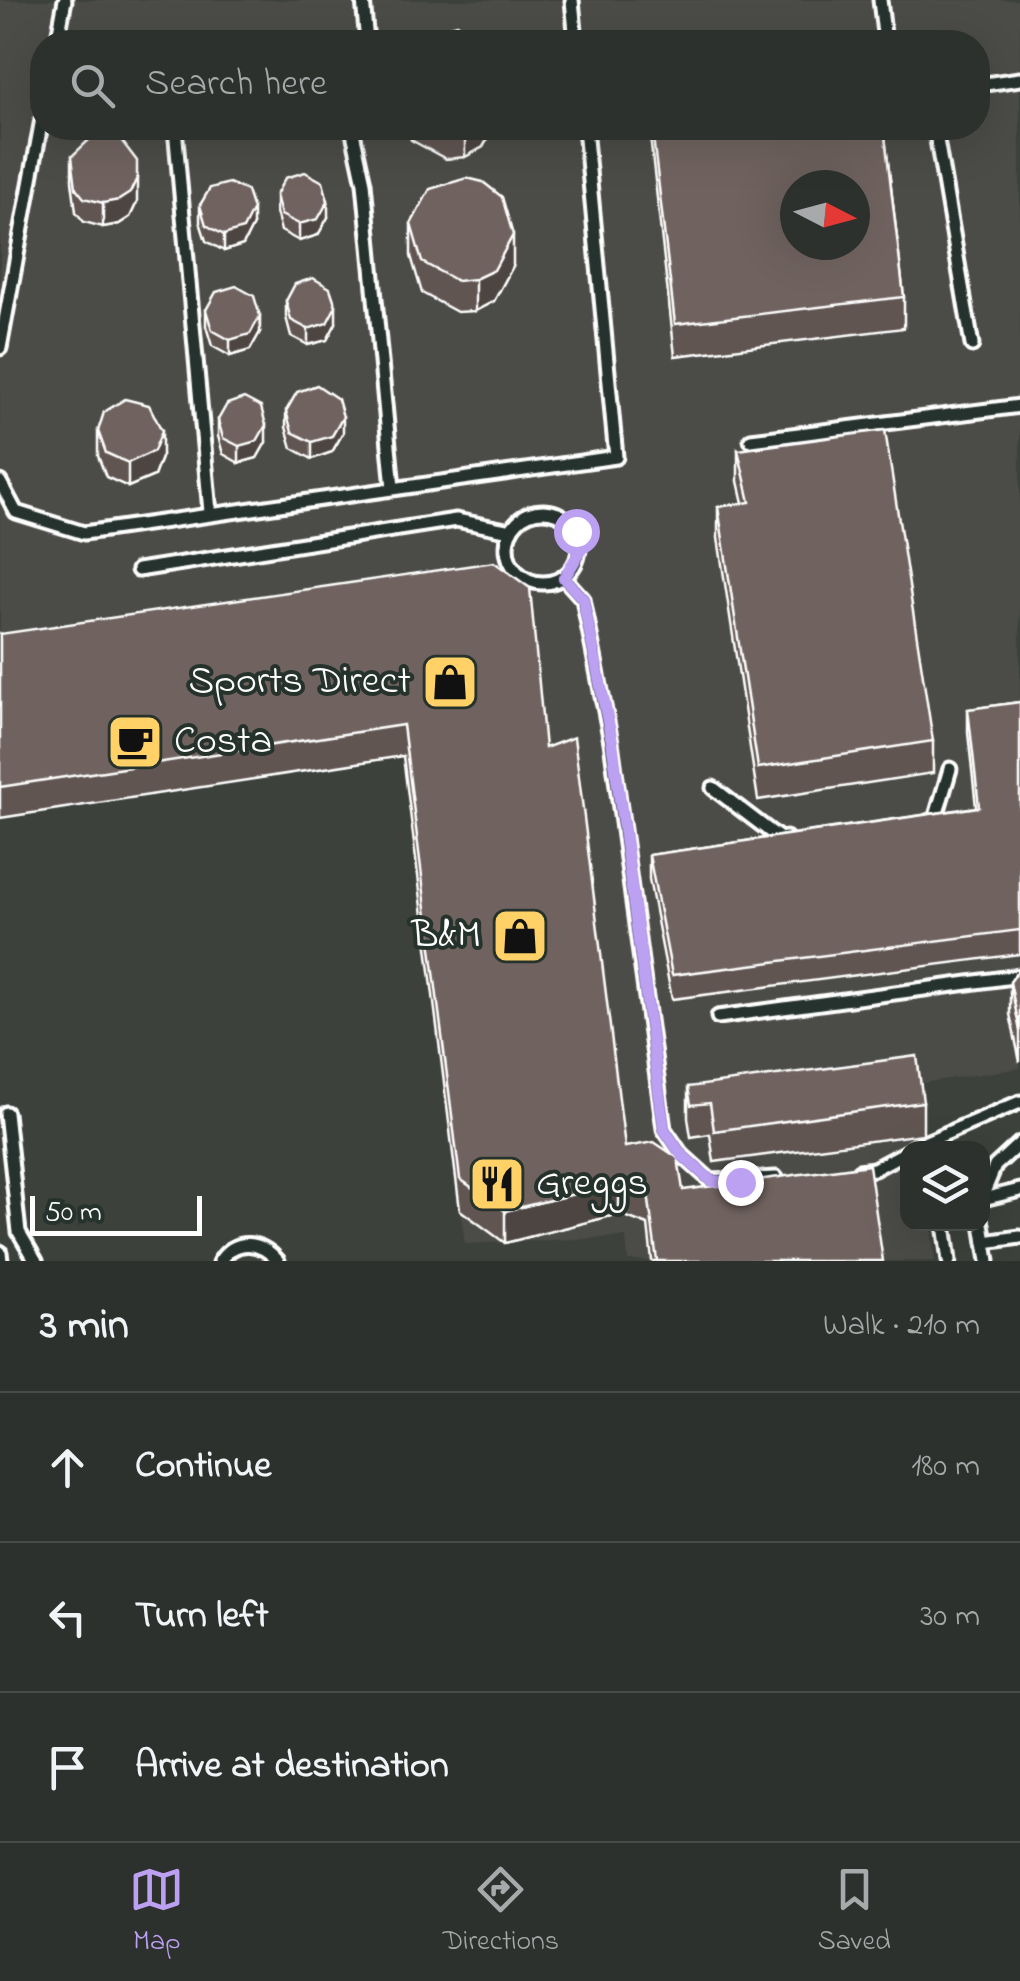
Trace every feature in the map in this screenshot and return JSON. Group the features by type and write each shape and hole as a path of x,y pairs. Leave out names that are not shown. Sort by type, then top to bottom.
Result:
{"lane":[{"path":"59,30 65,0"},
{"path":"363,0 366,30"},
{"path":"572,0 575,30"},
{"path":"880,0 884,30"},
{"path":"990,83 1020,79"},
{"path":"0,348 38,140"},
{"path":"176,140 210,512"},
{"path":"355,140 364,182 393,488"},
{"path":"0,482 16,512 84,533 616,457 585,140"},
{"path":"937,140 972,345"},
{"path":"751,440 1020,406"},
{"path":"546,510 569,521 580,552 564,578 536,584 522,578 509,562 506,543 510,530 528,514 546,510"},
{"path":"138,570 456,520 510,530"},
{"path":"564,578 583,599 612,742 664,1129 681,1154 711,1181 798,1176"},
{"path":"916,822 935,820 950,768"},
{"path":"713,788 780,839 799,837"},
{"path":"718,1018 1020,976"},
{"path":"936,1141 1020,1102"},
{"path":"6,1113 20,1232 36,1261"},
{"path":"990,1179 995,1166 1020,1143"},
{"path":"836,1173 874,1169 900,1155"},
{"path":"990,1196 1020,1190"},
{"path":"945,1231 949,1261"},
{"path":"983,1231 988,1261"},
{"path":"985,1242 1020,1237"},
{"path":"220,1261 234,1247 246,1244 268,1249 278,1261"},
{"path":"0,1252 1,1261"}],"shaded area":[{"path":"0,0 1020,0 1020,1068 792,1103 917,1087 924,1141 900,1141 900,1231 932,1231 935,1261 628,1261 626,1237 465,1244 403,756 0,818"}],"building":[{"path":"457,24 474,30 436,30"},
{"path":"89,140 121,140 137,161 137,178 130,193 103,203 84,198 76,188 72,156"},
{"path":"653,140 885,140 904,297 675,324"},
{"path":"305,172 323,182 328,201 318,219 299,224 281,215 276,195 285,178"},
{"path":"467,178 483,182 502,197 513,235 494,270 475,279 457,281 422,262 411,224 430,189"},
{"path":"229,183 247,191 253,209 243,229 224,235 206,225 200,205 210,188"},
{"path":"313,278 330,288 336,306 327,323 308,329 291,320 286,301 295,284"},
{"path":"236,286 254,296 260,316 250,334 230,340 212,330 206,310 216,292"},
{"path":"317,385 338,399 343,417 332,436 312,442 292,432 286,411 297,392"},
{"path":"244,398 261,407 266,425 257,441 239,446 223,438 218,420 227,404"},
{"path":"125,399 149,405 162,431 154,451 128,463 106,453 98,431 104,412"},
{"path":"885,430 933,741 758,768 718,507 750,502 738,450"},
{"path":"494,562 530,588 545,748 574,737 625,1147 654,1142 678,1158 683,1190 869,1165 883,1261 657,1261 648,1193 619,1183 505,1211 460,1179 403,725 0,787 0,634"},
{"path":"1020,702 1020,930 672,975 649,855 979,807 968,709"},
{"path":"1020,968 1020,1031 1010,982"},
{"path":"917,1056 923,1102 714,1131 710,1103 691,1105 688,1087"}],"place":[{"name":"Sports Direct","path":"450,682"},
{"name":"Costa","path":"135,742"},
{"name":"B&M","path":"520,936"},
{"name":"Greggs","path":"497,1184"}],"route":[{"path":"576,531 580,552 564,578 583,599 612,742 656,1094 664,1129 681,1154 711,1181 740,1182"}]}
